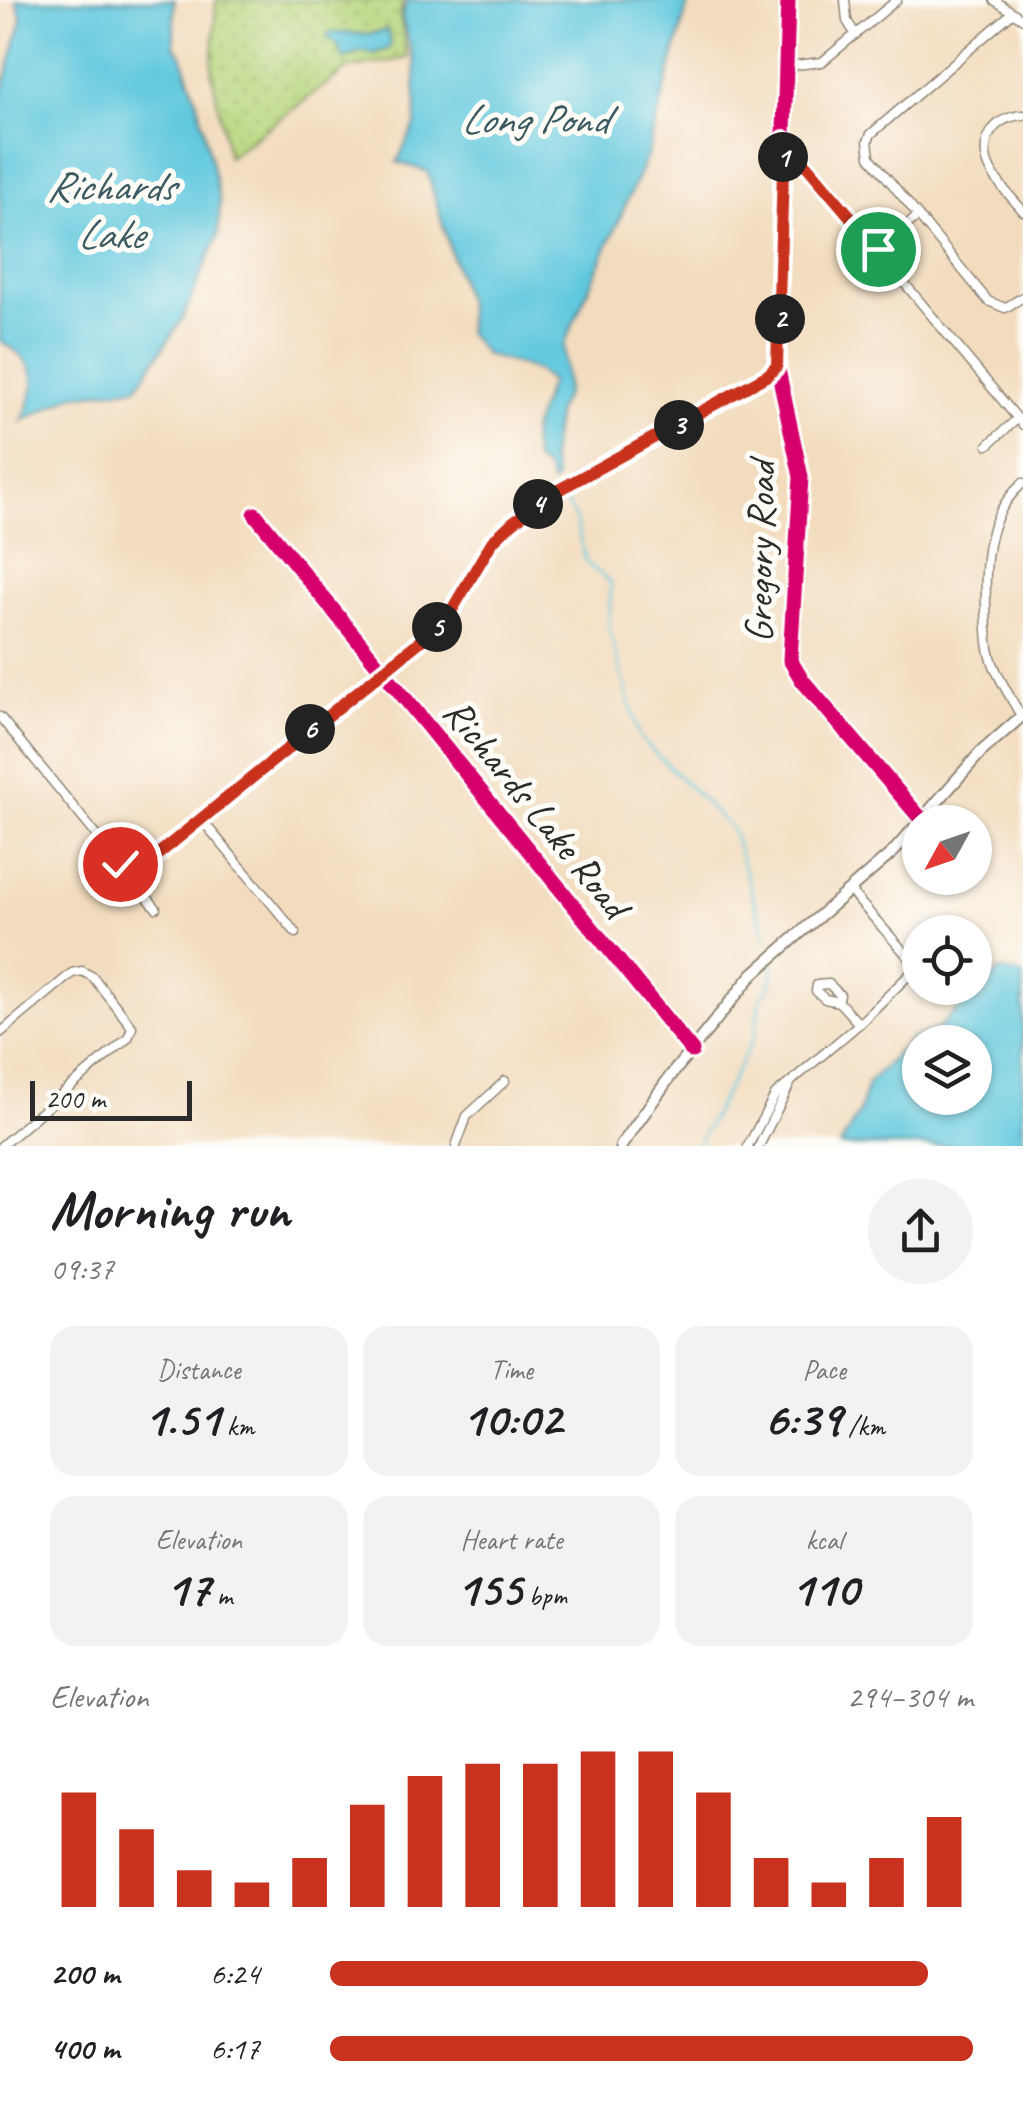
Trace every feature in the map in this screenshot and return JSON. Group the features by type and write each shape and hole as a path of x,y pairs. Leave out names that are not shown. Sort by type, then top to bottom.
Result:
{"main road":[{"path":"935,805 981,752 1022,716"},
{"path":"622,1146 753,974 851,892 902,840"}],"street":[{"name":"Gregory Road","path":"788,0 777,366 801,476 790,660 802,680 909,805"},
{"path":"844,0 847,20 856,34"},
{"path":"786,66 822,62 897,0"},
{"path":"994,0 1023,19"},
{"path":"1012,13 872,134 868,145 870,156 988,301 1009,308 1023,298"},
{"path":"1023,115 999,122 985,148 991,172 1023,211"},
{"path":"784,139 1020,422 988,444"},
{"path":"878,249 918,216"},
{"path":"130,877 446,620 492,542 553,493 740,391 777,366"},
{"path":"1022,716 994,666 988,643 986,551 995,520 1023,483"},
{"name":"Richards Lake Road","path":"254,514 692,1050"},
{"path":"0,717 156,908"},
{"path":"202,818 296,933"},
{"path":"748,1146 774,1095 908,980 913,962 851,892"},
{"path":"0,1032 72,973 82,971 93,978 132,1027 128,1038 1,1146"},
{"path":"839,1002 859,1024"},
{"path":"456,1146 468,1116 505,1081"},
{"path":"759,1146 790,1084"}],"green space":[{"path":"216,0 403,0 400,16 408,58 347,69 228,157 212,73"}],"water":[{"name":"Richards Lake","path":"16,0 174,0 174,45 182,56 199,107 220,202 218,236 181,321 137,387 74,395 22,421 32,395 32,375 22,357 0,341 0,100 22,19"},
{"name":"Long Pond","path":"407,0 689,0 647,156 564,345 566,392 557,411 550,458 556,479 552,484 546,469 535,462 531,433 550,382 536,370 484,354 467,332 467,306 427,171 397,162 416,123 415,64 402,17"},
{"path":"387,29 391,43 388,49 372,54 361,51 344,59 337,44 327,37 329,33 371,34"},
{"path":"999,970 1023,975 1023,1146 840,1146 859,1113 868,1083 902,1048 902,1115 992,1115 992,1025 941,1025 962,1005 992,1005 992,978"}],"waterway":[{"path":"561,494 575,518 586,563 611,582 609,629 640,738 732,829 767,942"},
{"path":"697,1146 755,1036 760,1000 770,986 774,964"}],"cycle path":[{"path":"788,0 777,365 801,477 790,660 802,680 909,805"},
{"path":"130,877 446,620 492,541 513,522 553,493 768,375 777,365"},
{"path":"255,514 692,1051"}],"route":[{"path":"120,864 130,877 446,620 492,542 513,522 553,493 768,375 777,366 784,139 878,249"}]}
